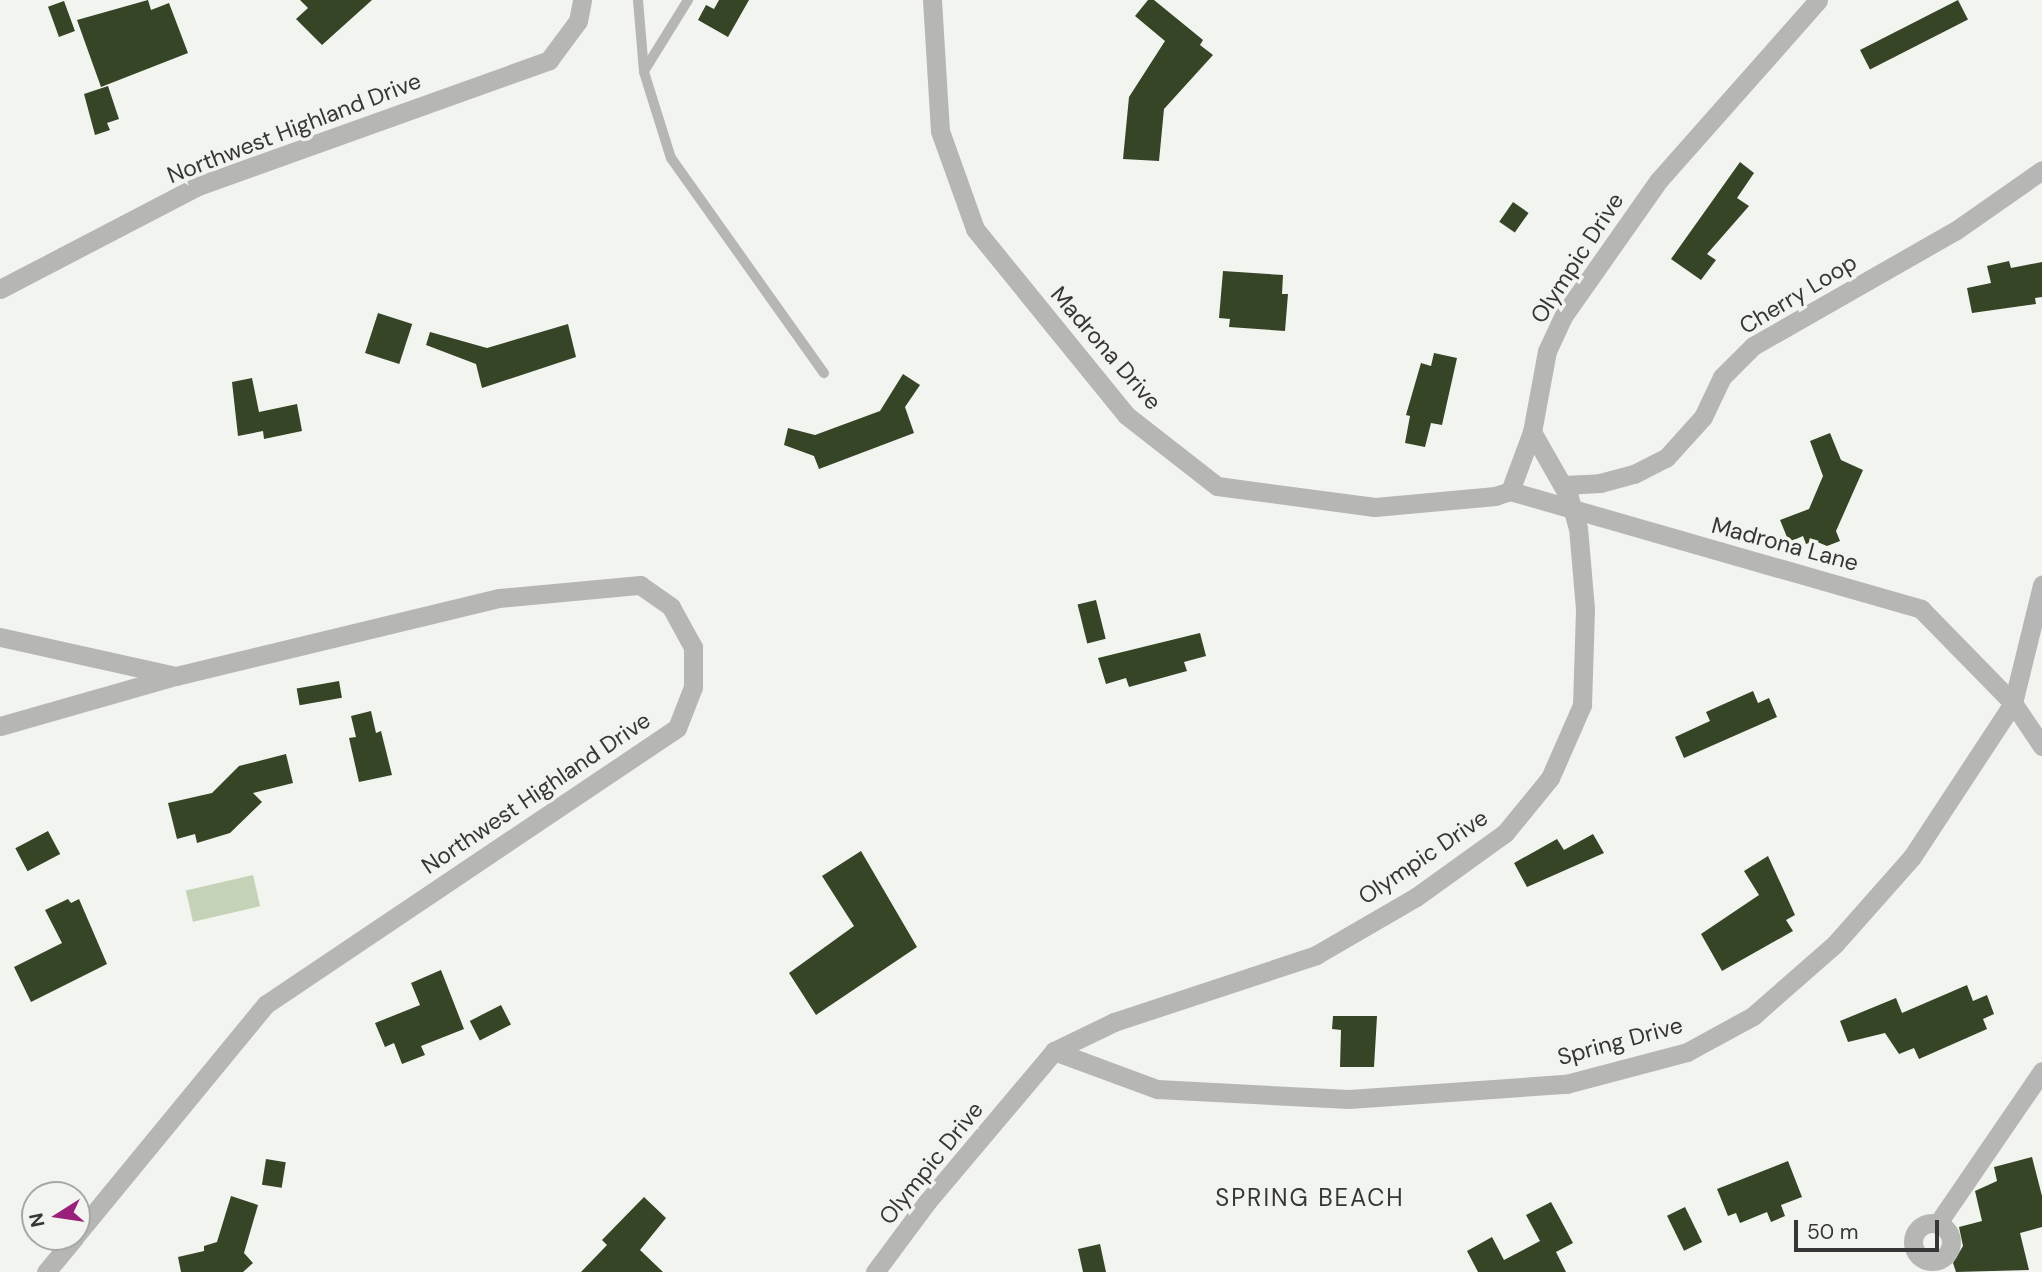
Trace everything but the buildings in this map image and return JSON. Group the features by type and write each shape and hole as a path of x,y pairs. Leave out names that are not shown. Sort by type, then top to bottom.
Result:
{"street":[{"name":"Northwest Highland Drive","path":"0,289 198,186 549,60 578,21 582,0"},
{"name":"Madrona Drive","path":"932,0 940,131 975,229 1126,415 1217,486 1375,508 1416,506 1510,491"},
{"name":"Olympic Drive","path":"875,1272 927,1202 1054,1051 1114,1022 1316,955 1416,897 1505,833 1550,778 1582,705 1586,658 1578,528 1567,491 1532,432 1547,351 1564,315 1659,180 1818,0"},
{"name":"Cherry Loop","path":"1567,491 1623,477 1666,458 1703,417 1722,377 1753,346 1955,231 2042,170"},
{"path":"1510,491 1532,432"},
{"name":"Madrona Lane","path":"1510,491 1922,609 2013,703"},
{"name":"Northwest Highland Drive","path":"0,637 176,676 499,598 640,585 671,607 693,647 693,687 677,728 266,1004 91,1218"},
{"name":"Spring Drive","path":"1054,1051 1157,1088 1349,1099 1566,1084 1687,1052 1753,1016 1835,944 1912,857 2013,703 2042,585"},
{"path":"0,726 176,676"},
{"path":"2013,703 2042,746"},
{"path":"1938,1223 2042,1071"},
{"name":"Northwest Highland Drive","path":"46,1272 64,1251"}],"lane":[{"path":"638,0 644,72 671,158 824,373"},
{"path":"644,72 688,0"}],"green space":[{"path":"253,875 260,906 193,922 186,891"}],"district":[{"name":"SPRING BEACH","path":"1310,1198"}]}
